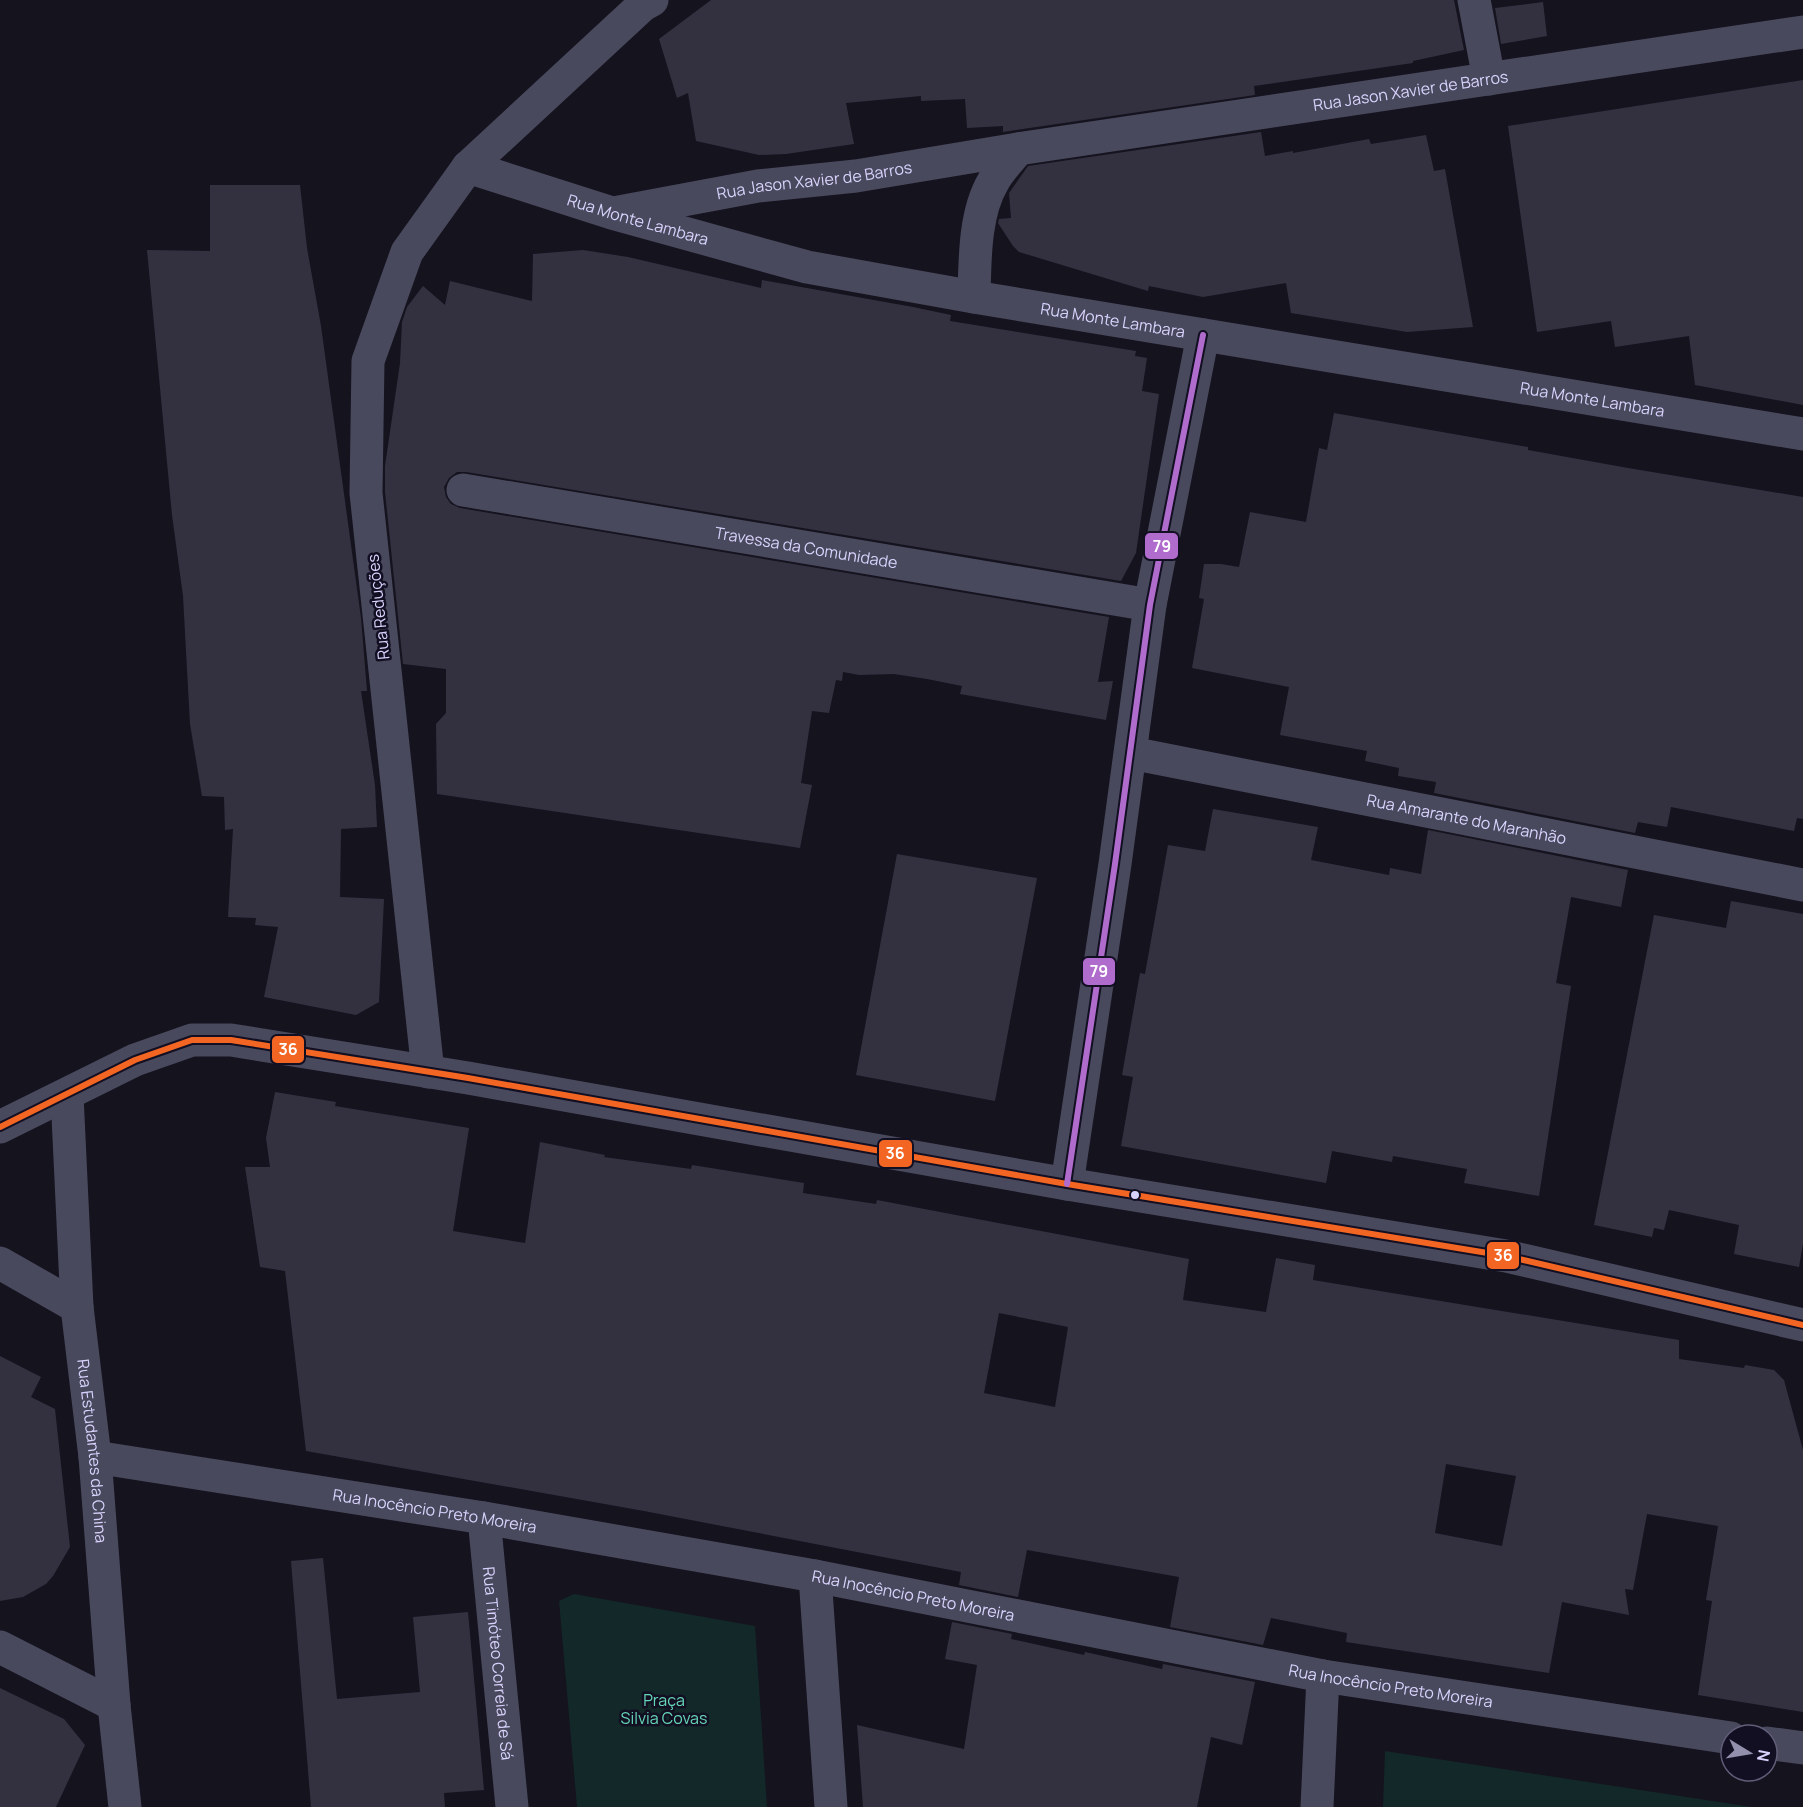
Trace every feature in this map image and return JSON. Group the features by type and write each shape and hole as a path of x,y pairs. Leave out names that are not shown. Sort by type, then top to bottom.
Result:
{"street":[{"name":"Rua Reduções","path":"428,1072 366,493 369,361 407,252 468,167 652,0"},
{"path":"1474,0 1489,79"},
{"name":"Rua Jason Xavier de Barros","path":"612,213 758,186 856,176 1018,149 1803,32"},
{"path":"974,297 975,255 981,213 992,183 1018,149"},
{"name":"Rua Monte Lambara","path":"468,167 612,213 807,267 974,297 1803,434"},
{"path":"1067,1184 1131,753 1150,604 1203,335"},
{"name":"Travessa da Comunidade","path":"463,490 1150,604"},
{"name":"Rua Amarante do Maranhão","path":"1131,753 1803,885"},
{"path":"0,1127 135,1060 192,1040 213,1038 428,1072 1067,1184 1506,1257 1803,1325"},
{"name":"Rua Estudantes da China","path":"67,1095 77,1307 94,1457 114,1705 125,1807"},
{"path":"0,1263 77,1307"},
{"name":"Rua Inocêncio Preto Moreira","path":"94,1457 484,1518 815,1576 1323,1676 1719,1736"},
{"name":"Rua Timóteo Correia de Sá","path":"484,1518 512,1807"},
{"path":"815,1576 831,1807"},
{"path":"0,1647 114,1705"},
{"path":"1317,1807 1323,1676"},
{"path":"1779,1745 1803,1749"}],"green space":[{"name":"Praça Silvia Covas","path":"574,1594 755,1626 767,1807 577,1807 559,1601"},
{"path":"1385,1751 1752,1807 1383,1807"}],"building":[{"path":"711,0 1454,0 1464,50 1413,61 1413,63 1254,86 1255,95 1003,132 1003,126 967,128 965,99 921,101 921,96 846,103 854,144 786,154 759,155 696,141 688,93 677,98 659,39"},
{"path":"1543,2 1547,36 1501,44 1495,8"},
{"path":"1803,80 1803,405 1695,385 1689,336 1615,347 1611,321 1537,332 1508,126"},
{"path":"1261,132 1265,156 1369,139 1371,144 1426,135 1434,171 1445,169 1473,327 1407,332 1291,313 1286,283 1203,297 1149,286 1148,291 1019,252 998,223 999,219 1011,218 1009,193 1028,166"},
{"path":"210,185 300,185 307,248 321,326 361,618 367,691 361,691 375,785 377,827 341,829 340,897 384,899 379,1002 356,1015 264,997 278,927 255,925 256,918 228,917 233,829 225,830 224,797 202,796 190,724 183,596 172,515 147,250 210,251"},
{"path":"583,250 628,257 761,288 762,280 913,307 951,315 950,321 1136,351 1135,356 1147,358 1142,391 1159,394 1136,553 1121,581 466,472 457,472 449,478 444,487 446,497 451,504 460,508 1109,617 1098,682 1113,681 1106,720 960,694 962,686 927,679 894,674 859,675 843,672 842,681 836,680 829,713 812,711 801,783 812,785 800,848 437,794 436,724 446,713 446,669 403,664 385,492 385,466 400,363 402,322 407,307 423,286 445,305 450,281 532,301 533,254"},
{"path":"1334,413 1528,447 1528,450 1628,468 1803,497 1803,819 1797,818 1794,831 1671,807 1667,827 1638,822 1635,833 1434,793 1436,782 1398,776 1399,768 1365,761 1367,751 1280,735 1289,687 1192,668 1204,599 1199,598 1204,564 1239,567 1250,512 1306,522 1319,448 1327,450"},
{"path":"1213,809 1318,827 1311,860 1389,875 1390,868 1421,874 1428,830 1628,870 1621,907 1571,897 1556,983 1571,986 1539,1196 1464,1183 1467,1169 1393,1156 1392,1162 1332,1151 1326,1183 1121,1146 1133,1077 1122,1075 1140,973 1145,974 1168,845 1205,851"},
{"path":"897,854 1037,878 995,1101 856,1075"},
{"path":"1731,901 1803,914 1803,1244 1799,1267 1734,1254 1739,1225 1669,1210 1664,1230 1654,1228 1652,1237 1594,1225 1654,915 1726,928"},
{"path":"275,1092 336,1102 335,1106 469,1128 453,1231 525,1243 540,1142 605,1155 604,1157 691,1169 692,1165 804,1183 803,1193 876,1204 877,1200 1189,1259 1183,1300 1266,1312 1276,1258 1315,1265 1313,1280 1679,1340 1679,1359 1774,1370 1784,1380 1803,1450 1803,1712 1698,1695 1712,1601 1706,1600 1718,1526 1647,1514 1633,1590 1625,1589 1629,1615 1562,1602 1549,1673 1346,1642 1347,1633 1271,1618 1263,1645 1170,1627 1179,1577 1027,1550 1018,1597 959,1585 961,1572 644,1511 306,1451 285,1271 260,1267 245,1167 270,1167 266,1138","holes":["999,1313 1068,1327 1055,1407 984,1393","1446,1464 1516,1476 1502,1546 1435,1533"]},
{"path":"0,1356 41,1377 31,1397 55,1409 70,1547 46,1584 23,1597 0,1601"},
{"path":"323,1558 337,1699 420,1692 413,1617 468,1612 484,1790 444,1793 445,1807 311,1807 291,1561"},
{"path":"952,1622 1012,1634 1011,1639 1084,1655 1085,1652 1162,1669 1163,1664 1255,1682 1242,1745 1211,1737 1197,1807 863,1807 857,1725 964,1749 977,1665 945,1659"},
{"path":"0,1688 64,1719 85,1745 56,1807 0,1807"}],"transit line":[{"name":"79","path":"1067,1184 1115,864 1150,605 1203,335"},
{"name":"36","path":"0,1127 135,1060 192,1040 231,1040 468,1078 1067,1184 1506,1256 1803,1325"}]}
